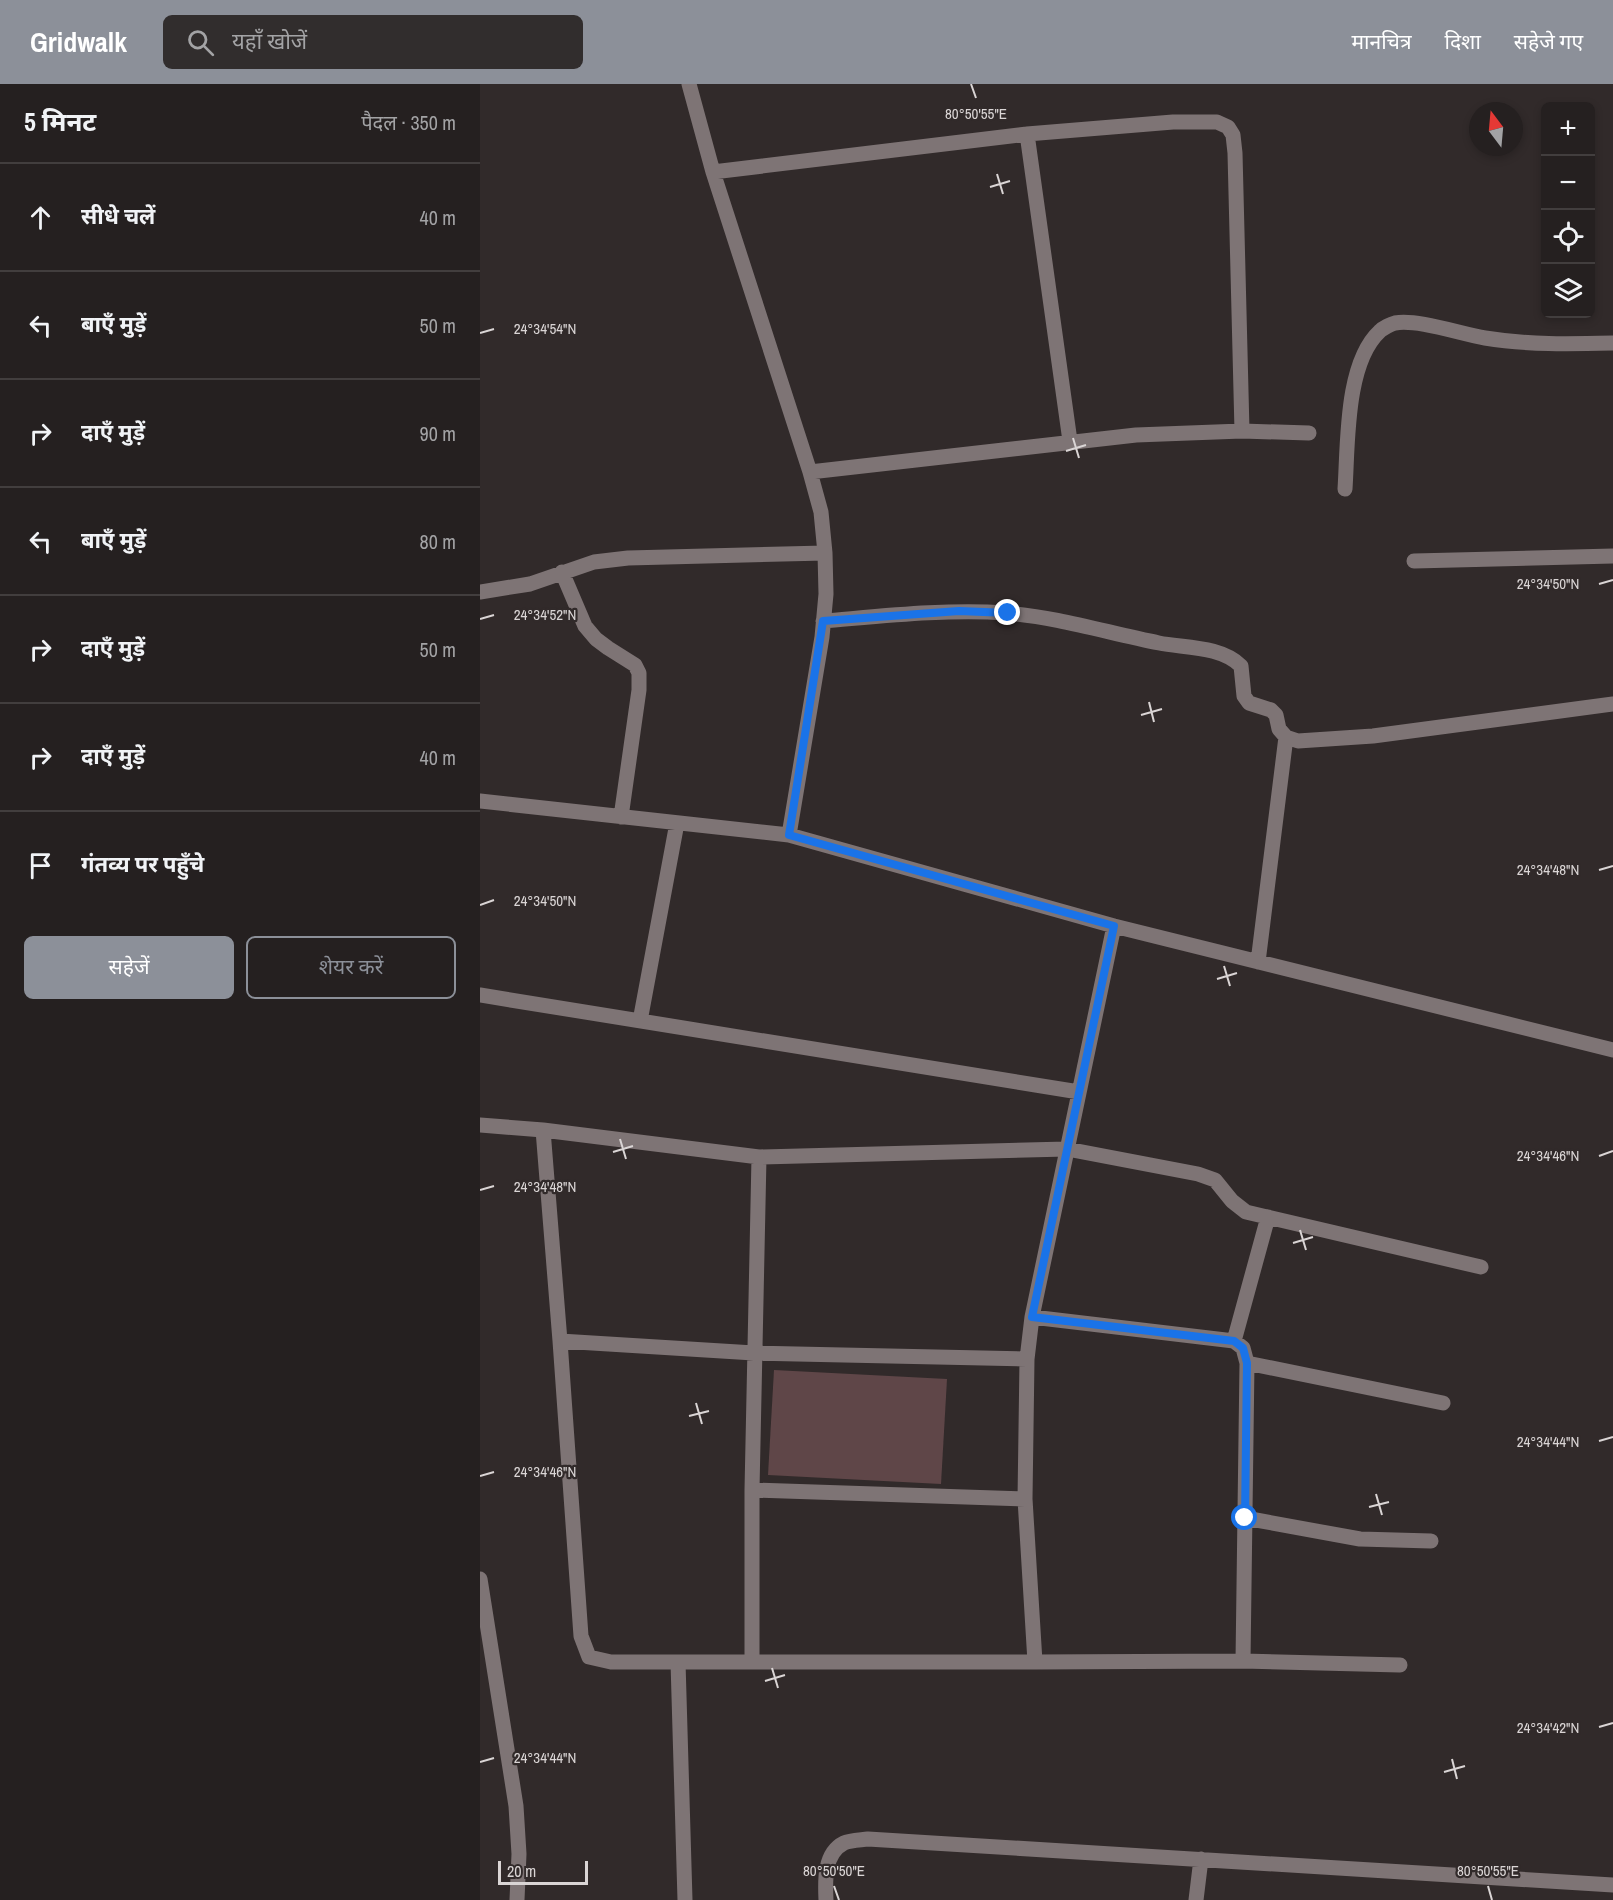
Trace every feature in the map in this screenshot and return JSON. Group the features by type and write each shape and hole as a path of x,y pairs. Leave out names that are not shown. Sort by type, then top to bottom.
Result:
{"street":[{"path":"689,84 713,172 821,512 826,594 789,835"},
{"path":"713,172 1027,134 1173,122 1216,122 1228,128 1233,135 1235,153 1242,431"},
{"path":"1027,134 1070,441"},
{"path":"1345,489 1352,392 1359,366 1368,347 1380,331 1394,323 1413,323 1486,338 1526,343 1561,345 1613,343"},
{"path":"810,472 1070,441 1192,432 1310,433"},
{"path":"480,592 530,584 594,562 628,558 825,553"},
{"path":"1414,561 1613,556"},
{"path":"562,572 585,626 602,644 635,665 639,673 639,690 621,817"},
{"path":"823,621 959,611 1008,613 1081,624 1131,638 1226,654 1241,666 1244,696 1249,704 1271,710 1276,715 1279,729 1286,737 1298,741 1373,736 1613,705"},
{"path":"1258,962 1286,737"},
{"path":"480,801 789,835 1114,926 1613,1050"},
{"path":"639,1021 677,823"},
{"path":"1035,1662 1025,1499 1027,1359 1032,1317 1114,926"},
{"path":"480,995 1079,1092"},
{"path":"480,1125 543,1130 759,1157 1067,1149 1198,1174 1215,1180 1232,1201 1246,1212 1481,1267"},
{"path":"543,1130 561,1341 580,1635 589,1657 611,1662 1243,1661 1400,1665"},
{"path":"752,1662 752,1490 759,1157"},
{"path":"1234,1341 1268,1217"},
{"path":"1032,1317 1234,1341 1243,1348 1247,1363 1243,1661"},
{"path":"561,1341 754,1353 1027,1359"},
{"path":"1247,1363 1443,1403"},
{"path":"752,1490 1025,1499"},
{"path":"1245,1518 1360,1539 1431,1541"},
{"path":"480,1579 516,1806 519,1854 517,1900"},
{"path":"678,1662 685,1900"},
{"path":"826,1900 825,1879 831,1853 844,1842 868,1839 1613,1885"},
{"path":"1196,1900 1201,1859"}],"shaded area":[{"path":"774,1370 947,1379 941,1484 768,1475"}],"route":[{"path":"1008,613 959,611 823,621 789,835 1114,926 1032,1317 1234,1341 1243,1348 1247,1363 1245,1518"}]}
